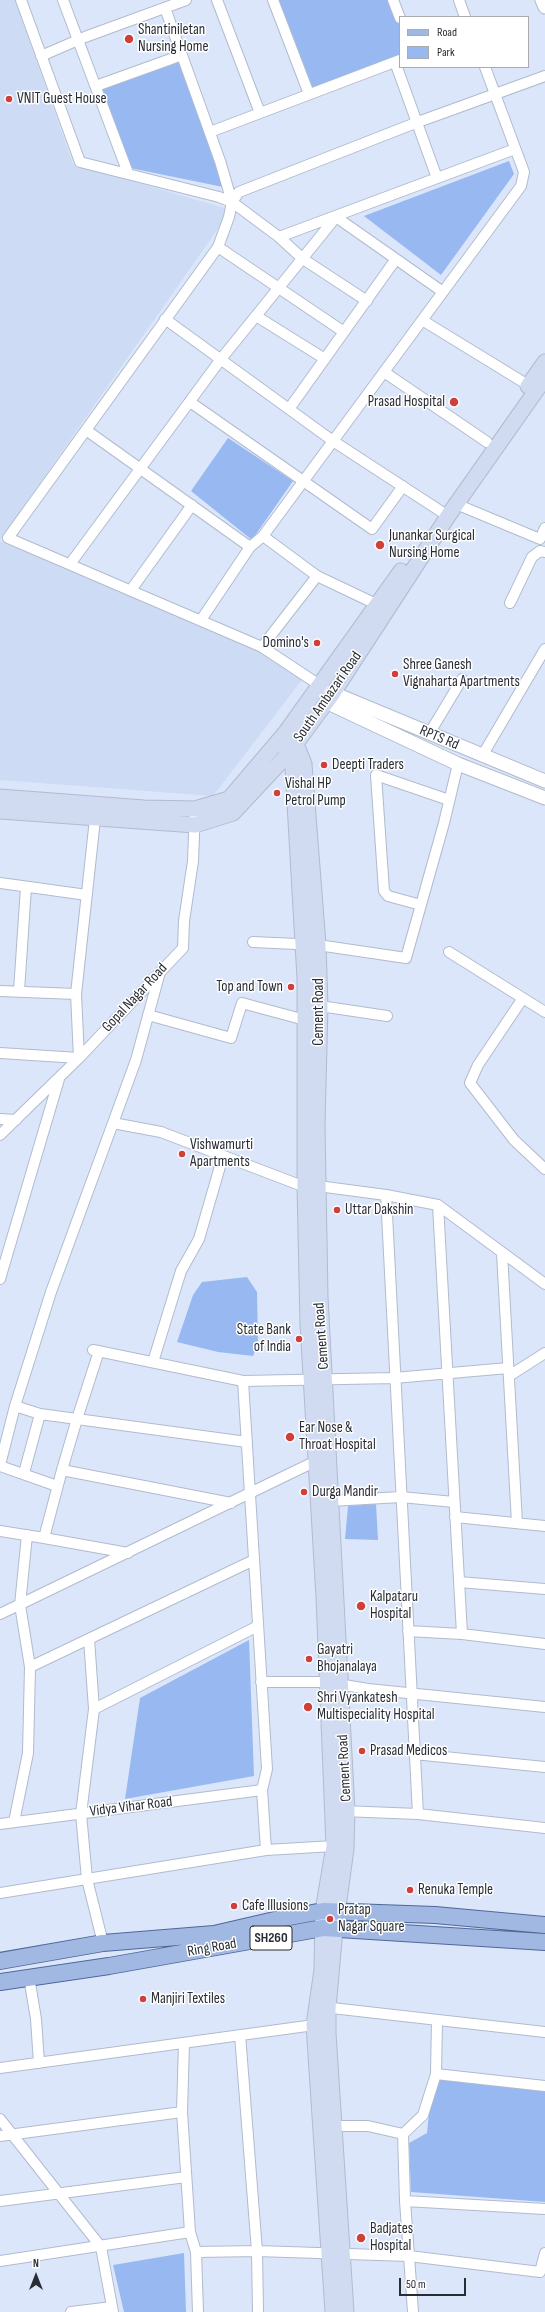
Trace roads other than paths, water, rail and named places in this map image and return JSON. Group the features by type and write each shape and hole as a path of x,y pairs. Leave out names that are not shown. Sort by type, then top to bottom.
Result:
{"main road":[{"name":"South Ambazari Road","path":"0,811 195,825 233,813 293,749 329,698 448,510 487,442 545,362"},
{"name":"South Ambazari Road","path":"0,797 144,808 195,809 229,799 283,737 376,604 448,510 545,378"},
{"name":"Cement Road","path":"283,737 304,764 311,944 306,1020 318,1380 316,1461 324,1597 333,1683"},
{"name":"Cement Road","path":"311,944 320,1006 317,1125 312,1187"},
{"name":"Cement Road","path":"318,1380 330,1501 333,1683 332,1772 346,1849 331,1911"},
{"name":"Cement Road","path":"322,2007 331,1911 334,1846 340,1811"},
{"name":"Ring Road","path":"0,1961 104,1943 214,1934 279,1918 331,1911 435,1915 545,1925"},
{"name":"Ring Road","path":"0,1982 110,1966 329,1929 545,1942"},
{"path":"322,2007 314,2025 327,2126"},
{"path":"322,2007 327,2126 336,2254 346,2312"},
{"path":"333,2312 336,2254"}],"street":[{"path":"21,0 80,162 128,173 232,202 279,237 303,258 367,301"},
{"path":"63,0 128,173"},
{"path":"41,56 78,40 186,0"},
{"path":"217,0 260,113"},
{"path":"273,0 309,94"},
{"path":"393,0 399,16"},
{"path":"459,0 466,16"},
{"path":"542,0 545,7"},
{"path":"165,8 210,132 232,202"},
{"path":"96,86 182,55"},
{"path":"210,132 398,61"},
{"path":"400,68 437,178"},
{"path":"201,620 250,547 263,536 521,186 524,172 485,68"},
{"path":"545,76 418,122 239,192 232,202 229,217 218,247 8,538 262,647 319,685 329,698 458,764 545,798"},
{"path":"279,237 336,217 515,148"},
{"path":"336,217 443,292"},
{"path":"70,564 221,359 336,217"},
{"path":"218,247 278,289 344,332"},
{"path":"289,409 396,259"},
{"path":"256,316 325,359"},
{"path":"166,319 333,441 403,486 448,510 540,539 545,528"},
{"path":"422,320 528,385"},
{"path":"384,372 487,442"},
{"path":"190,402 372,529 403,486"},
{"path":"86,430 250,547"},
{"path":"131,590 192,505"},
{"path":"263,536 317,576 376,604"},
{"path":"510,603 532,557 540,551 545,552"},
{"path":"262,647 317,576"},
{"path":"482,756 541,663"},
{"path":"429,734 462,679"},
{"name":"RPTS Rd","path":"329,698 429,734 545,781"},
{"path":"253,942 311,944 406,958 450,800 458,764"},
{"path":"421,905 388,896 384,891 376,775 450,800"},
{"name":"Gopal Nagar Road","path":"0,1135 79,1058 183,948 184,921 193,861 195,809"},
{"path":"0,1053 79,1058 76,994 95,819"},
{"path":"0,883 87,895"},
{"path":"19,992 26,887"},
{"path":"449,952 545,1012"},
{"path":"57,1486 0,1465 15,1406 52,1292 136,1060 160,972"},
{"path":"0,991 76,994"},
{"path":"523,998 478,1065 470,1083 514,1140 545,1168"},
{"path":"148,1015 231,1038 242,1003 306,1020"},
{"path":"320,1006 387,1016"},
{"path":"0,1279 60,1077"},
{"path":"0,1119 16,1120"},
{"path":"113,1123 161,1132 223,1156 312,1187 386,1195 438,1205 545,1284"},
{"path":"154,1362 181,1272 199,1239 223,1156"},
{"path":"386,1195 394,1378 418,1814"},
{"path":"438,1205 462,1634"},
{"path":"502,1253 517,1523"},
{"path":"44,1538 57,1486 96,1350 243,1381 394,1378 447,1372 509,1372 545,1353"},
{"path":"243,1381 267,1769 262,1790 266,1850"},
{"path":"15,1406 40,1414 247,1442"},
{"path":"24,1473 40,1414"},
{"path":"0,1614 316,1461"},
{"path":"62,1470 231,1503"},
{"path":"330,1501 401,1497 454,1502"},
{"path":"455,1517 545,1526"},
{"path":"0,1531 128,1553"},
{"path":"14,1822 28,1753 30,1667 20,1605 27,1535"},
{"path":"30,1667 254,1560"},
{"path":"459,1582 545,1589"},
{"path":"94,1709 258,1626"},
{"path":"408,1631 462,1634 545,1644"},
{"path":"88,1639 94,1709 81,1814 87,1879 104,1943"},
{"path":"262,1682 333,1683 545,1707"},
{"path":"414,1754 545,1767"},
{"name":"Vidya Vihar Road","path":"0,1824 262,1790"},
{"path":"340,1811 418,1814 545,1828"},
{"path":"0,1892 266,1850 334,1846"},
{"path":"29,1977 36,2019 39,2063"},
{"path":"322,2007 545,2032"},
{"path":"412,2312 405,2201 403,2134 423,2115 436,2074 437,2020"},
{"path":"0,2068 314,2025"},
{"path":"240,2035 257,2251 258,2312"},
{"path":"184,2043 182,2112 190,2232 196,2252 198,2312"},
{"path":"436,2074 545,2086"},
{"path":"0,2136 182,2112"},
{"path":"0,2119 61,2194 101,2247 112,2309 72,2312"},
{"path":"327,2126 368,2126 403,2134"},
{"path":"0,2201 186,2177"},
{"path":"405,2201 545,2209"},
{"path":"0,2261 101,2247 190,2232"},
{"path":"196,2252 257,2251 409,2256 543,2272 545,2253"}],"place":[{"name":"Shantiniletan Nursing Home","path":"129,39"},
{"name":"VNIT Guest House","path":"9,99"},
{"name":"Prasad Hospital","path":"454,402"},
{"name":"Junankar Surgical Nursing Home","path":"380,545"},
{"name":"Domino's","path":"317,643"},
{"name":"Shree Ganesh Vignaharta Apartments","path":"395,674"},
{"name":"Deepti Traders","path":"324,765"},
{"name":"Vishal HP Petrol Pump","path":"277,793"},
{"name":"Top and Town","path":"291,987"},
{"name":"Vishwamurti Apartments","path":"182,1154"},
{"name":"Uttar Dakshin","path":"337,1210"},
{"name":"State Bank of India","path":"299,1339"},
{"name":"Ear Nose & Throat Hospital","path":"290,1437"},
{"name":"Durga Mandir","path":"304,1492"},
{"name":"Kalpataru Hospital","path":"361,1606"},
{"name":"Gayatri Bhojanalaya","path":"309,1659"},
{"name":"Shri Vyankatesh Multispeciality Hospital","path":"308,1707"},
{"name":"Prasad Medicos","path":"362,1751"},
{"name":"Renuka Temple","path":"410,1890"},
{"name":"Cafe Illusions","path":"234,1906"},
{"name":"Pratap Nagar Square","path":"330,1919"},
{"name":"Manjiri Textiles","path":"143,1999"},
{"name":"Badjates Hospital","path":"361,2238"}]}
